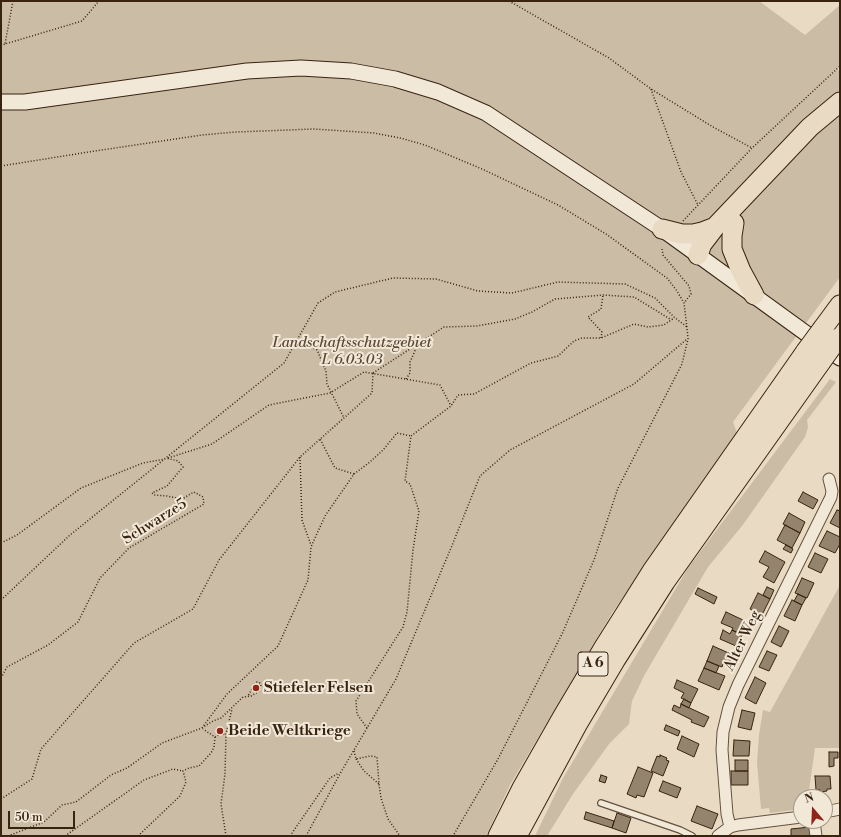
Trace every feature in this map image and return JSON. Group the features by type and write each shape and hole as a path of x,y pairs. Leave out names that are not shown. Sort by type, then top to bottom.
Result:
{"highway":[{"path":"698,255 702,244 715,226 810,127 840,102"},
{"path":"698,255 709,251 714,247 750,201 816,131 840,109"},
{"path":"734,223 732,249 741,272 754,295"},
{"path":"662,229 687,234 702,232 715,226"},
{"name":"A 6","path":"498,836 522,788 559,722 608,641 666,552 813,357 835,334 840,305"},
{"name":"A 6","path":"517,836 577,725 616,659 813,357"}],"main road":[{"path":"1,102 26,102 247,71 301,68 350,71 395,79 438,92 486,112 662,229 840,358"}],"street":[{"name":"Alter Weg","path":"730,827 727,814 722,750 723,732 729,707 738,685 831,496 832,491 829,479"},
{"path":"718,836 730,827 793,818"}],"lane":[{"path":"602,803 680,830 692,836"}],"path":[{"path":"5,44 14,1"},
{"path":"1,46 82,20 99,1"},
{"path":"509,1 609,58 650,89 713,127 752,148"},
{"path":"683,220 752,148 840,66"},
{"path":"650,89 681,172 698,205"},
{"path":"1,166 95,151 236,132 314,129 374,133 425,145 482,169 558,205 606,234 667,278 677,291 684,304 688,339 682,364 618,488 594,560 562,634 498,759 453,836"},
{"path":"662,249 663,255 689,286 691,294 684,304"},
{"path":"1,600 70,535 284,363 318,303 335,292 393,278 436,279 478,291 512,294 558,282 625,284 655,298 674,318 687,328"},
{"path":"601,338 602,332 588,316 601,309 603,295"},
{"path":"373,373 418,343 444,328 477,326 515,319 532,312 555,299 603,295 634,298 671,320"},
{"path":"367,728 357,714 356,701 403,627 407,612 413,550 419,511 410,484 405,480 411,436 451,406 458,396 474,394 531,363 558,356 574,342 582,338 601,338 634,324 648,327 664,325 674,318"},
{"path":"306,836 353,751 396,679 480,476 510,450 634,384 688,339"},
{"path":"296,341 318,350 326,371 327,384 330,393 344,418"},
{"path":"406,378 410,373 410,362 418,343"},
{"path":"1,543 17,535 81,488 143,463 166,458 212,444 270,405 330,393 364,372 440,384 451,406"},
{"path":"1,799 32,779 41,749 134,643 193,609 219,560 300,457 372,393 373,373"},
{"path":"202,728 227,694 278,646 308,580 311,546 325,516 354,474 383,450 397,433 411,436"},
{"path":"320,439 335,468 354,474"},
{"path":"300,457 302,520 311,546"},
{"name":"Schwarze5","path":"1,678 7,667 48,645 78,622 100,578 129,548 204,504 203,497 194,492 182,499 154,495 152,493 167,486 183,467 178,461 166,458"},
{"path":"8,836 44,822 62,805 76,802 111,775 127,768 162,743 202,728 221,718 243,697 251,696 260,689 260,683 257,682 254,684 248,696"},
{"path":"226,836 221,804 226,774 226,734 233,708"},
{"path":"202,728 215,737"},
{"path":"215,737 221,734 226,734"},
{"path":"66,836 144,780 174,769 183,771 188,768 199,766 211,753 214,746 215,737"},
{"path":"353,751 356,759 364,771 379,784"},
{"path":"356,759 370,756 378,757 381,798 388,819 400,836"},
{"path":"138,836 180,796 186,782 183,771"},
{"path":"290,836 330,778 341,772"}],"green space":[{"name":"Landschaftsschutzgebiet L 6.03.03","path":"1,1 759,1 805,35 840,5 840,64 837,69 840,72 840,277 733,422 737,433 612,613 510,785 486,836 1,836"},
{"path":"830,379 836,382 807,420 808,427 805,437 742,526 708,567 645,674 632,701 629,724 609,744 573,794 547,836 535,836 563,778 688,568"},
{"path":"840,585 840,748 815,748 809,789 793,789 793,810 770,813 769,808 761,809 757,763 763,710 770,712"}],"building":[{"path":"803,492 818,500 813,509 798,501"},
{"path":"837,510 840,511 840,528 830,523"},
{"path":"789,513 805,522 800,533 783,524"},
{"path":"785,525 800,533 792,548 777,540"},
{"path":"827,531 840,537 840,544 835,553 819,546"},
{"path":"786,545 793,549 791,553 783,549"},
{"path":"765,551 785,562 774,583 763,577 769,567 759,562"},
{"path":"815,553 828,559 821,573 808,567"},
{"path":"802,578 814,583 807,598 795,593"},
{"path":"767,587 774,590 770,599 763,595"},
{"path":"698,588 717,597 714,604 695,594"},
{"path":"758,593 770,599 762,615 750,609"},
{"path":"798,594 806,598 802,605 794,601"},
{"path":"792,600 802,605 795,621 784,616"},
{"path":"726,612 747,623 742,635 732,630 733,628 721,623"},
{"path":"779,626 789,631 781,647 771,642"},
{"path":"723,630 730,634 732,630 742,635 736,646 720,639"},
{"path":"713,646 733,655 728,666 723,664 722,667 707,661"},
{"path":"767,651 777,655 769,671 759,667"},
{"path":"707,661 719,666 716,673 704,668"},
{"path":"704,668 725,676 719,690 698,681"},
{"path":"755,677 766,683 756,704 745,698"},
{"path":"677,680 698,689 691,703 681,698 684,693 674,688"},
{"path":"684,699 691,703 689,708 681,704"},
{"path":"681,704 709,717 704,727 691,722 692,720 672,710 674,705 680,708"},
{"path":"742,710 755,713 751,730 738,727"},
{"path":"666,725 680,731 678,736 664,730"},
{"path":"682,736 699,744 694,757 677,749"},
{"path":"734,740 750,741 749,756 733,756"},
{"path":"829,752 838,752 838,758 834,758 834,766 829,767"},
{"path":"660,755 667,758 666,760 669,761 663,776 651,771 657,756 660,757"},
{"path":"735,760 748,760 748,771 735,771"},
{"path":"638,767 653,773 644,797 637,795 636,798 627,794"},
{"path":"731,771 748,771 748,785 731,785"},
{"path":"601,775 607,777 605,783 599,781"},
{"path":"815,776 830,776 831,789 816,789"},
{"path":"663,781 681,788 677,798 659,791"},
{"path":"697,806 718,814 712,829 691,821"},
{"path":"586,812 614,821 612,828 584,819"},
{"path":"617,813 631,818 626,833 612,828"},
{"path":"791,829 810,829 811,836 791,836"}],"place":[{"name":"Stiefeler Felsen","path":"256,688"},
{"name":"Beide Weltkriege","path":"220,731"}]}
